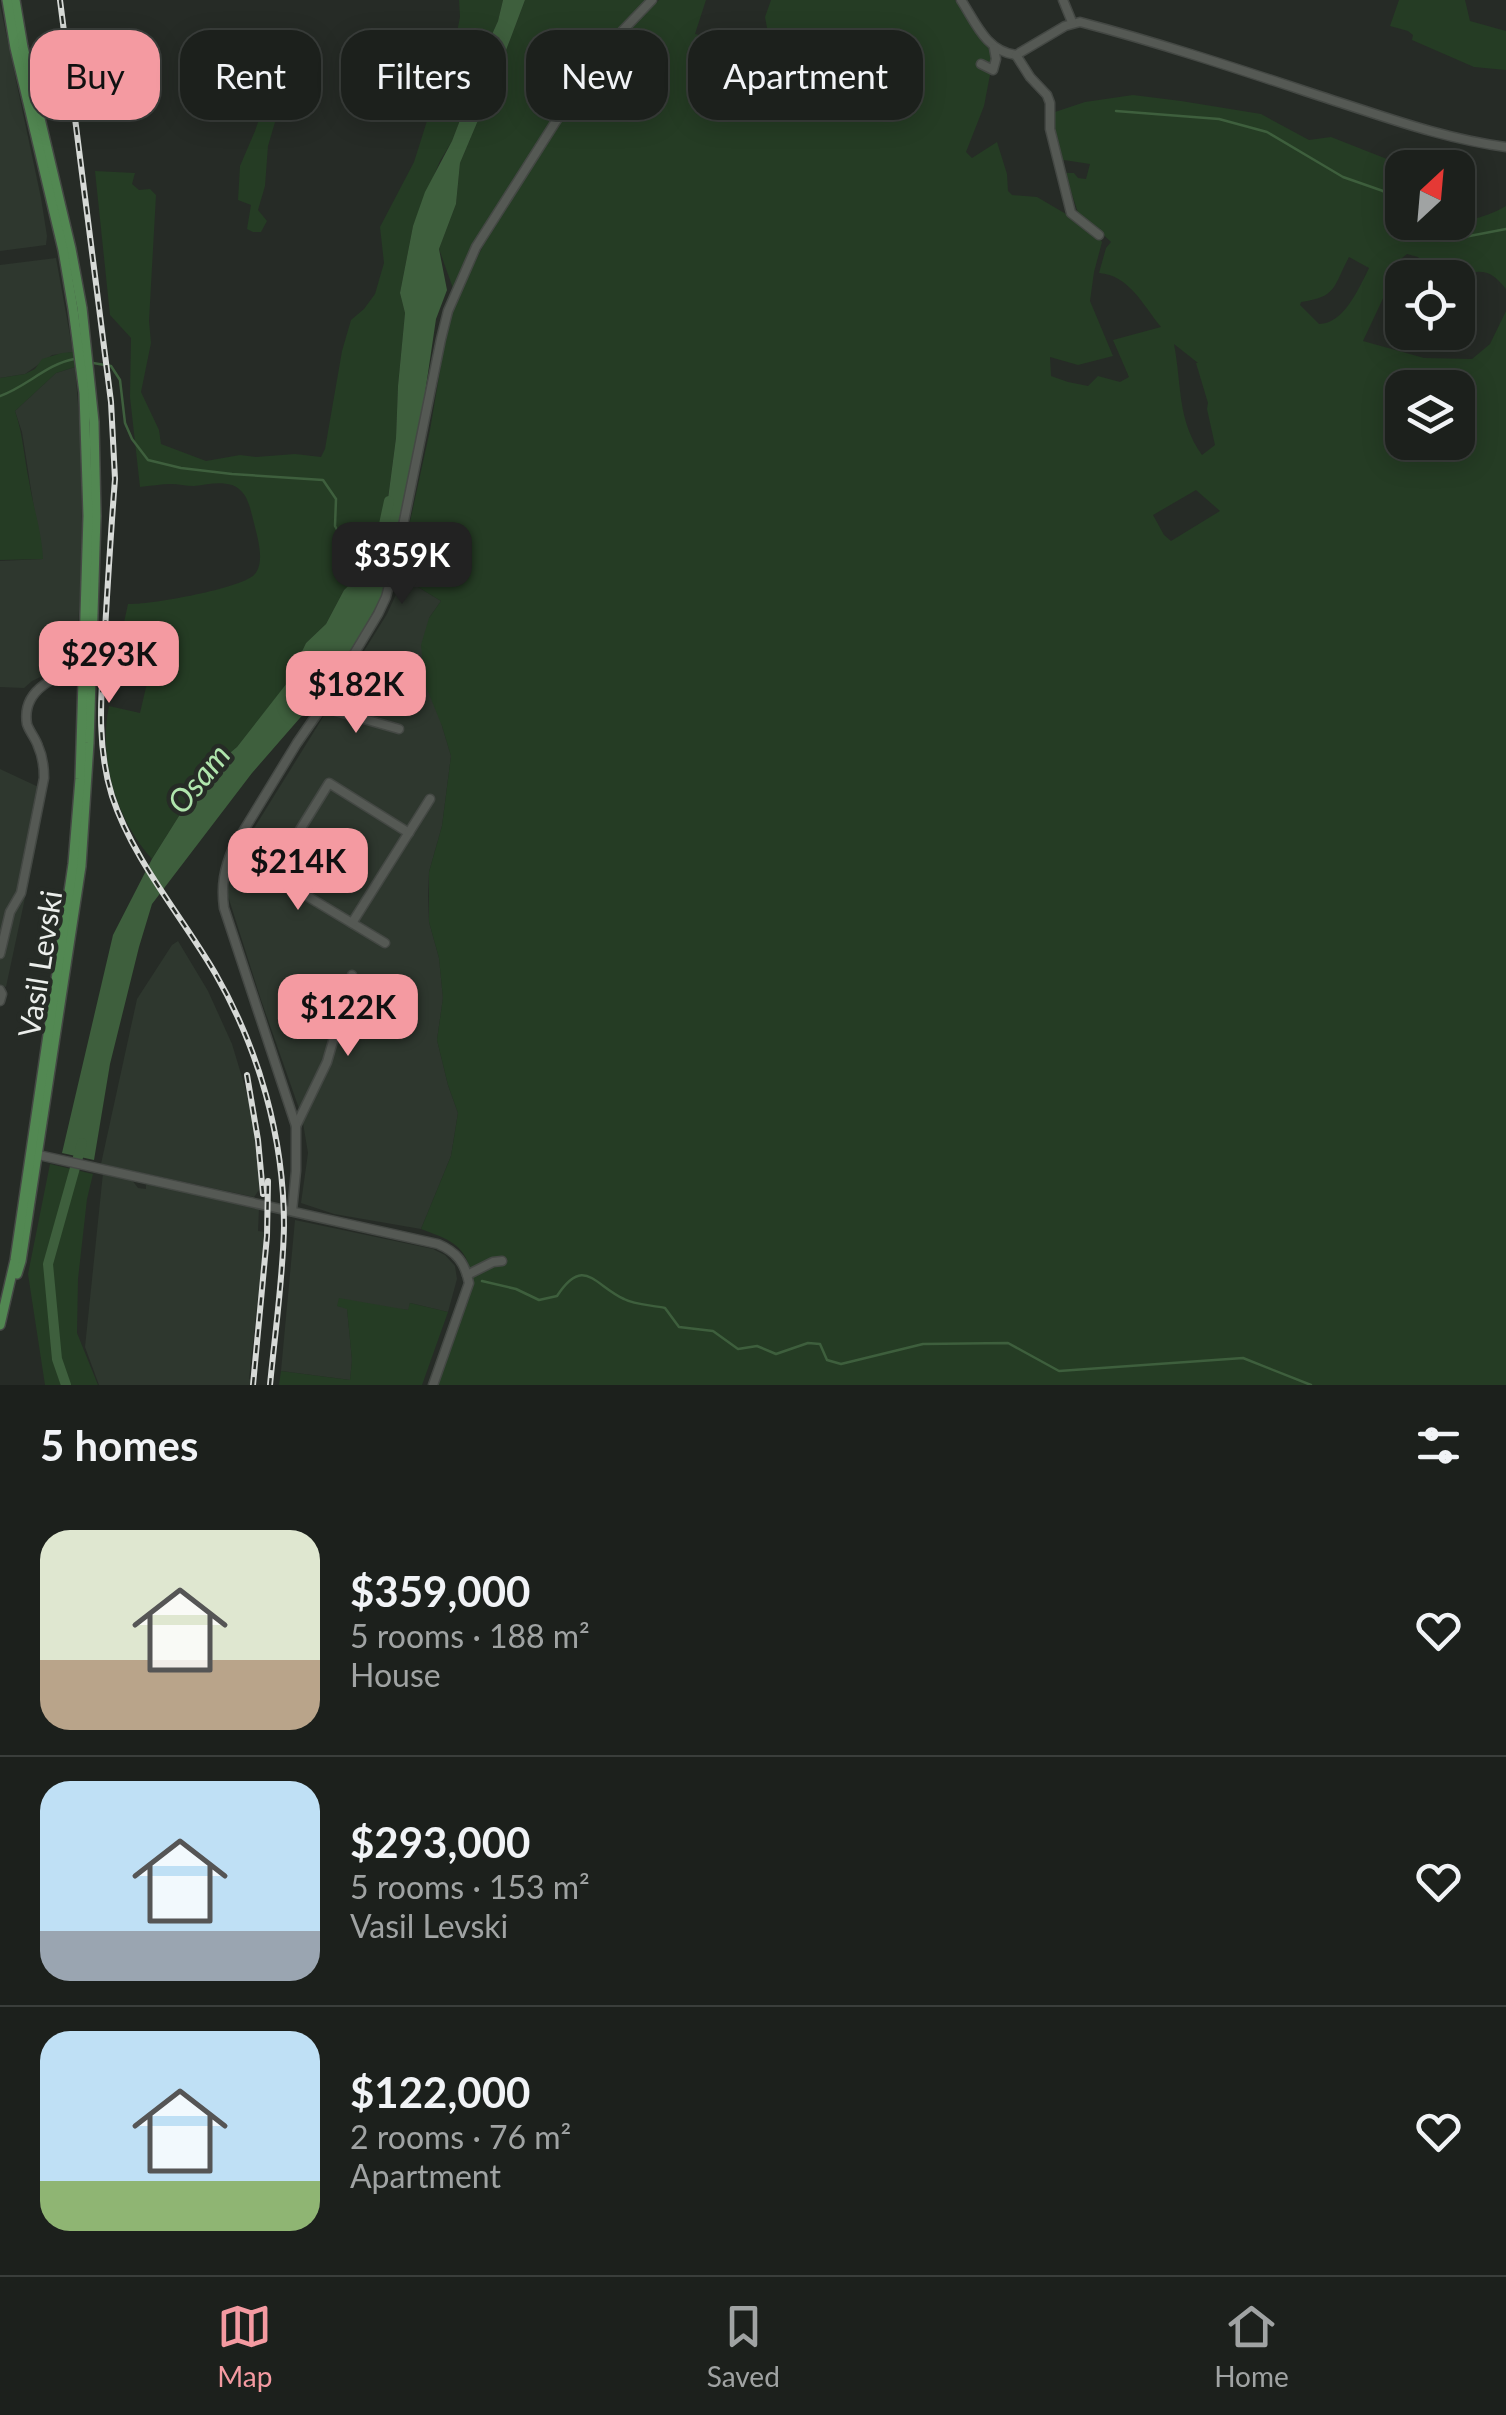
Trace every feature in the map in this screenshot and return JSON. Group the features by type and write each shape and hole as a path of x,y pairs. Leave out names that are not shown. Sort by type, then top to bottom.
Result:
{"main road":[{"path":"7,0 63,250 82,379 88,451 87,668"},
{"path":"15,0 71,249 88,351 96,484 87,668"},
{"name":"Vasil Levski","path":"0,1324 21,1262 73,864 87,668"}],"street":[{"path":"292,1210 296,1126 224,908 221,888 225,866 232,848 386,597 448,311 476,247 572,96 617,34 652,0"},
{"path":"961,0 994,48 993,70 982,64"},
{"path":"1063,0 1072,22"},
{"path":"1016,55 1072,22 1117,32 1434,134 1506,147"},
{"path":"994,48 1016,55 1047,95 1050,128 1071,212 1099,235"},
{"path":"0,954 10,912 21,893 44,778 44,762 28,724 30,700 54,677 87,668"},
{"path":"322,706 399,729"},
{"path":"272,875 330,783 409,832"},
{"path":"352,924 430,799"},
{"path":"232,848 384,943"},
{"path":"296,1126 327,1062 352,975"},
{"path":"0,990 0,1001"},
{"path":"33,1154 450,1249 460,1258 469,1284 432,1385"},
{"path":"468,1276 492,1262 502,1261"}],"shaded area":[{"path":"459,0 503,0 494,30 457,30"},
{"path":"503,0 525,0 506,50 506,30 494,30"},
{"path":"525,0 651,0 623,30 526,30 526,120 556,120 454,291 439,249 456,204 460,163 478,120 506,120 506,50"},
{"path":"659,0 706,0 696,30 688,30 688,120 923,120 923,30 767,30 765,17 771,0 955,0 994,54 984,106 966,152 972,158 997,142 1012,195 1037,197 1066,214 1073,213 1094,229 1102,242 1090,301 1113,356 1078,365 1050,357 1051,376 1068,382 1088,386 1098,376 1120,382 1129,377 1113,340 1161,327 1127,285 1099,273 1111,242 1079,216 1065,173 1086,179 1090,164 1062,162 1052,113 1085,102 1133,95 1261,114 1309,140 1331,137 1385,158 1385,240 1475,240 1475,218 1506,206 1506,289 1492,275 1475,272 1475,260 1421,260 1407,254 1401,260 1385,260 1385,294 1363,341 1424,358 1472,359 1490,344 1506,311 1506,1385 435,1385 471,1272 459,1248 421,1229 451,1156 458,1113 437,1040 443,998 439,958 429,922 429,872 442,826 451,756 425,684 421,645 429,618 441,601 410,582 402,581 397,591 393,585 430,430 448,323 489,234 563,120 668,120 668,30 629,30","holes":["1349,257 1369,268 1343,312 1319,324 1301,302 1328,293","1174,344 1198,363 1215,445 1202,455 1184,416","1196,490 1220,511 1171,541 1153,515"]},
{"path":"1399,0 1465,0 1470,21 1506,31 1506,70 1474,67 1412,40 1408,31 1390,26"},
{"path":"0,5 47,236 46,245 0,251"},
{"path":"259,120 276,120 258,210 267,221 261,232 247,229 251,205 238,200 240,166"},
{"path":"427,120 460,120 413,226 400,293 405,313 396,438 383,536 364,571 344,590 326,624 306,643 288,683 237,747 206,773 152,859 129,826 108,767 109,706 140,713 147,683 110,677 114,629 123,627 128,604 193,595 245,580 258,570 260,549 250,506 232,485 140,487 130,397 131,338 110,315 95,171 135,173 132,184 156,195 151,343 141,392 159,430 161,444 206,461 240,455 321,457 351,320 375,294 384,263 380,227 414,162"},
{"path":"460,120 478,120 460,163 456,204 439,249 447,290 436,319 420,427 387,587 340,672 252,773 152,904 110,1064 94,1160 62,1153 113,935 152,859 206,773 237,747 287,683 306,643 326,624 344,590 364,571 383,537 396,438 405,313 400,293 413,226 425,192"},
{"path":"56,258 73,352 52,355 25,374 0,378 0,265"},
{"path":"73,352 75,367 56,373 15,411 43,559 0,560 0,378 25,374 42,359"},
{"path":"75,367 82,521 76,660 24,688 0,687 0,561 42,559 22,432 15,411 56,373"},
{"path":"402,581 441,601 429,618 442,726 451,756 428,895 443,998 437,1040 458,1113 451,1156 421,1229 334,1214 301,1203 308,1153 302,1117 227,893 238,854 387,614"},
{"path":"0,769 45,790 6,987 0,986"},
{"path":"178,941 208,991 232,1044 251,1107 259,1175 259,1190 254,1197 101,1164 137,999"},
{"path":"50,1164 93,1174 78,1279 77,1333 98,1385 45,1385 28,1274"},
{"path":"103,1173 132,1180 138,1188 146,1189 146,1185 152,1184 259,1208 258,1231 265,1232 249,1379 255,1385 99,1385 85,1347"},
{"path":"295,1220 433,1249 445,1255 455,1266 457,1279 448,1312 410,1303 409,1310 338,1306 347,1308 350,1380 281,1371"},
{"path":"339,1298 408,1310 410,1303 448,1312 422,1385 279,1385 281,1371 350,1380 347,1309 337,1306"}],"waterway":[{"path":"1116,111 1219,119 1267,132 1343,177 1385,193"},
{"path":"1475,235 1506,229"},
{"path":"0,396 74,359"},
{"path":"93,363 111,366 120,380 125,423 148,460 232,474 323,480 336,499 335,526 348,550 371,565"},
{"name":"Osam","path":"378,552 389,501"},
{"name":"Osam","path":"66,1385 57,1359 48,1264 82,1143"},
{"path":"482,1281 516,1289 539,1300 557,1296 566,1284 582,1275 628,1301 665,1308 679,1327 713,1331 738,1349 757,1346 776,1354 808,1343 820,1344 827,1360 841,1364 923,1344 1008,1343 1059,1371 1243,1358 1311,1385"}],"railway":[{"path":"60,0 111,402 115,479 101,693 103,755 121,820 231,1002 266,1095 279,1160 284,1226 270,1385"},
{"path":"247,1075 263,1194"},
{"path":"253,1385 267,1236 268,1181"}]}
